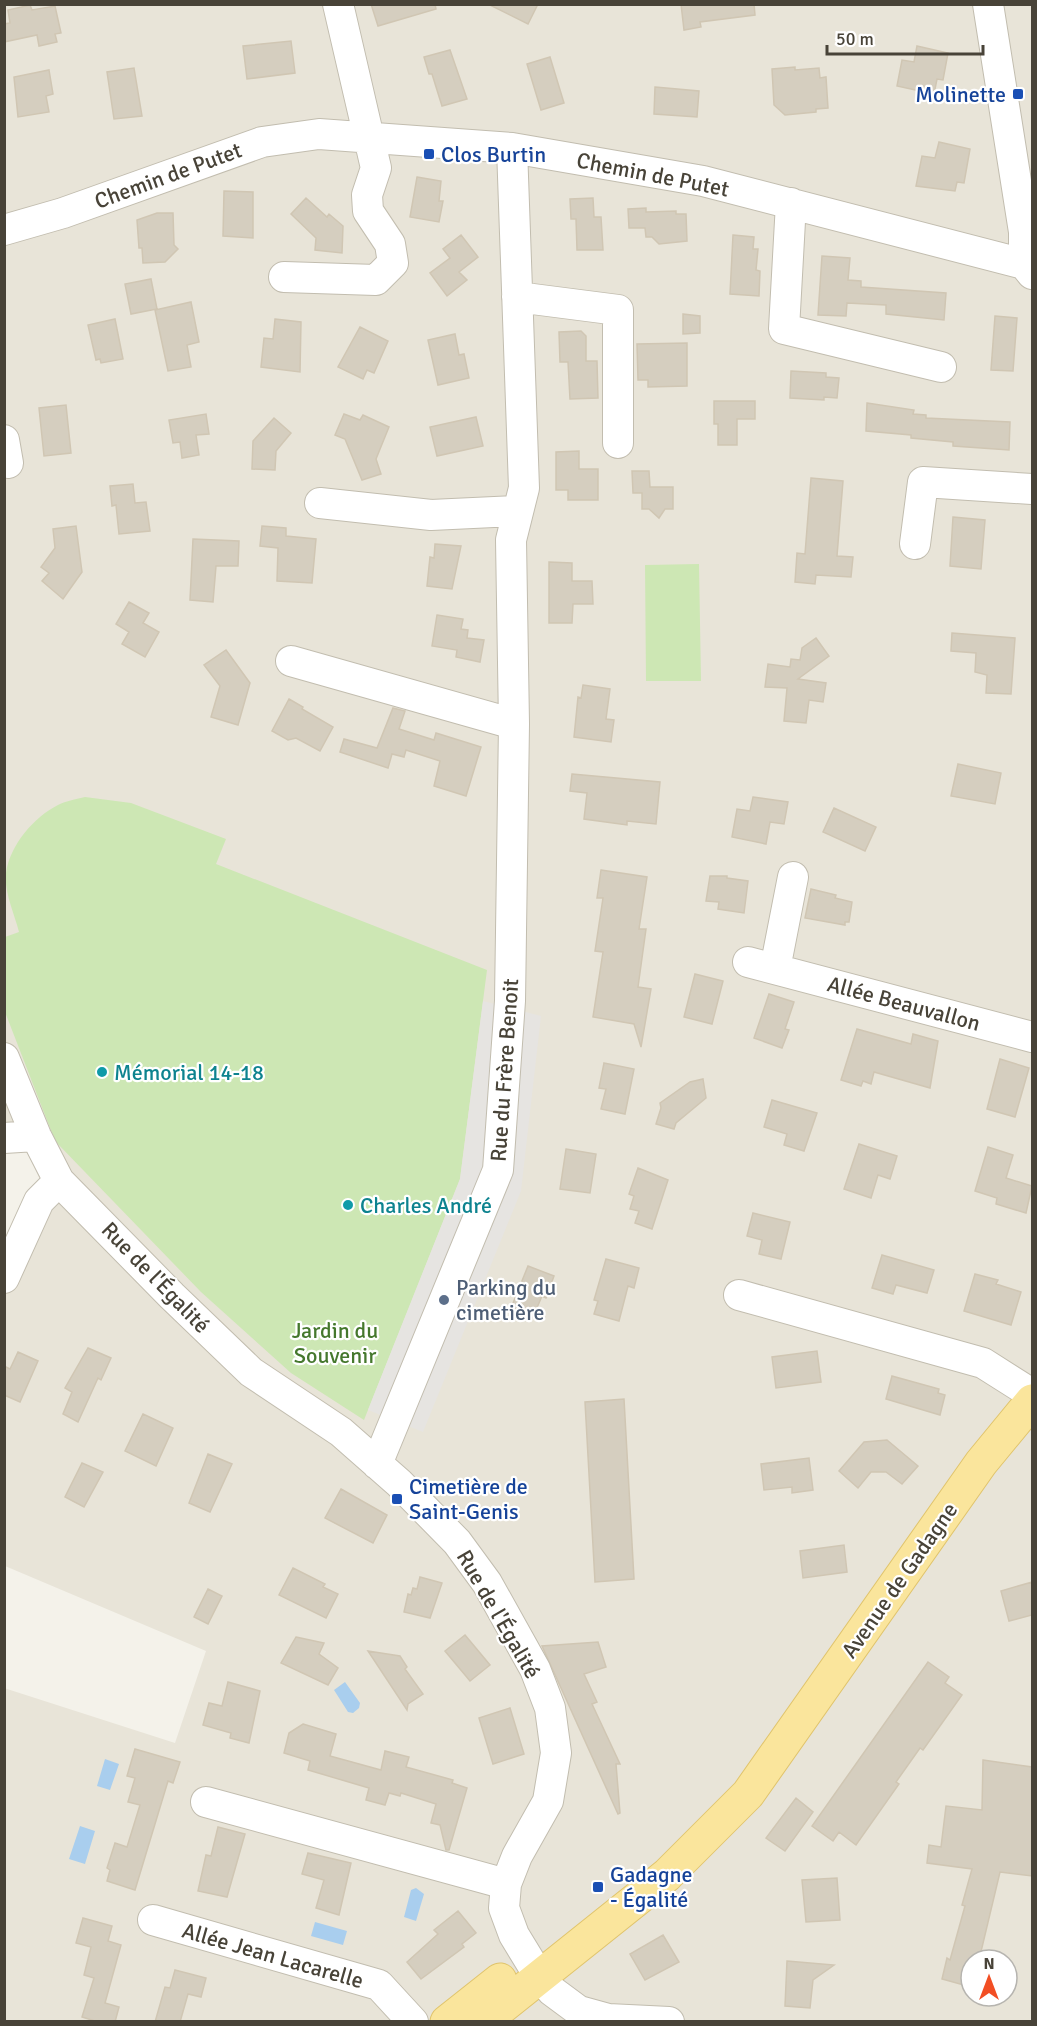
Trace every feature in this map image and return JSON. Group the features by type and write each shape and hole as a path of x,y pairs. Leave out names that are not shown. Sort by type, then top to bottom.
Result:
{"main road":[{"name":"Avenue de Gadagne","path":"483,2022 533,1967 769,1761 981,1463 1032,1401"},
{"name":"Avenue de Gadagne","path":"447,2022 533,1967"}],"street":[{"path":"284,277 376,280 393,263 390,244 368,210 367,195 376,168 338,4"},
{"path":"988,4 1028,269"},
{"name":"Chemin de Putet","path":"4,230 63,213 262,142 319,134 512,148 703,181 1028,269"},
{"name":"Rue du Frère Benoit","path":"377,1464 498,1170 510,1001 514,724 511,540 524,488 512,148"},
{"path":"791,203 784,329 941,366"},
{"path":"517,297 618,310 618,443"},
{"path":"915,544 923,482 1032,489"},
{"path":"320,503 431,515 518,511"},
{"path":"291,661 514,724"},
{"name":"Allée Beauvallon","path":"794,877 761,965 1032,1037"},
{"name":"Rue de l'Égalité","path":"4,1058 36,1136 59,1180 172,1296 251,1372 341,1432 377,1464 457,1542 487,1583 535,1669 550,1708 556,1754 548,1801 517,1856 506,1884 506,1915 533,1967 569,2005 592,2016 669,2022"},
{"path":"4,1137 36,1136"},
{"path":"4,1278 39,1201 59,1180"},
{"path":"739,1294 983,1363 1032,1394"},
{"path":"206,1802 506,1884"},
{"name":"Allée Jean Lacarelle","path":"153,1920 379,1985 414,2022"}],"shaded area":[{"path":"5,5 1032,5 1032,2021 5,2021 4,1688 175,1743 206,1651 5,1566 5,1263 45,1191 25,1145 4,1138"},
{"name":"Parking du cimetière","path":"483,1001 541,1016 521,1191 423,1432 368,1410 460,1179"}],"green space":[{"path":"699,564 701,681 646,681 645,565"},
{"name":"Jardin du Souvenir","path":"85,797 131,803 226,839 216,864 487,970 460,1179 364,1420 291,1373 201,1292 55,1141 5,1012 5,937 19,932 8,895 6,873 12,852 32,824 58,805"}],"water":[{"path":"345,1682 360,1703 359,1708 353,1713 348,1712 334,1690"},
{"path":"105,1759 119,1764 110,1790 97,1786"},
{"path":"80,1826 95,1831 85,1864 69,1859"},
{"path":"416,1888 424,1894 416,1921 404,1917 411,1890"},
{"path":"315,1922 347,1931 343,1945 311,1936"}],"building":[{"path":"371,4 435,4 436,9 378,26"},
{"path":"488,4 538,4 528,24"},
{"path":"681,4 754,4 755,15 700,22 701,27 684,30"},
{"path":"30,5 32,10 55,6 61,33 55,34 57,42 39,46 37,35 4,42 4,24 10,23 8,10"},
{"path":"291,41 295,73 247,79 243,46"},
{"path":"917,46 948,53 943,80 937,79 934,94 897,86 902,60 914,62"},
{"path":"450,50 467,99 442,106 424,57"},
{"path":"550,57 564,103 541,110 527,64"},
{"path":"795,67 795,70 819,68 820,78 826,77 828,108 816,109 816,112 785,115 774,105 772,69"},
{"path":"134,68 142,116 114,119 107,72"},
{"path":"49,70 53,94 46,96 49,112 18,117 14,77"},
{"path":"655,87 699,91 697,117 654,114"},
{"path":"939,142 970,149 964,183 957,182 955,191 916,186 922,156 935,158"},
{"path":"417,177 441,181 439,201 443,201 439,222 410,217"},
{"path":"224,191 253,192 253,238 223,236"},
{"path":"306,198 327,217 329,214 343,226 342,253 315,250 316,238 291,214"},
{"path":"593,198 594,217 601,217 603,250 577,250 576,219 571,219 570,199"},
{"path":"646,208 646,212 676,211 676,214 686,214 687,241 659,244 652,237 646,237 645,228 629,228 628,209"},
{"path":"157,213 173,213 174,245 178,249 165,262 143,263 142,248 139,248 137,220"},
{"path":"461,235 478,257 459,272 467,280 447,296 430,273 450,258 443,249"},
{"path":"733,235 754,237 753,249 758,249 756,270 760,271 759,296 730,294"},
{"path":"822,256 850,258 848,280 861,281 861,287 946,293 944,320 886,314 886,305 847,303 846,316 818,315"},
{"path":"151,279 157,309 131,314 125,284"},
{"path":"191,302 199,342 187,345 191,367 168,371 155,310"},
{"path":"683,314 700,316 700,333 683,334"},
{"path":"995,316 1017,318 1013,371 991,370"},
{"path":"115,319 123,359 101,363 100,359 96,360 88,325"},
{"path":"275,319 301,322 300,372 261,367 264,338 273,339"},
{"path":"360,327 388,341 374,373 367,370 363,379 338,367"},
{"path":"581,331 586,336 586,361 597,361 598,398 570,399 568,362 560,362 559,332"},
{"path":"455,334 459,355 464,354 469,378 438,385 428,340"},
{"path":"687,343 687,386 648,387 648,380 638,380 637,344"},
{"path":"791,371 826,373 826,377 839,378 837,398 824,397 824,400 790,398"},
{"path":"714,401 755,401 755,419 737,419 737,445 718,445 718,424 714,424"},
{"path":"867,403 914,410 913,414 926,415 926,418 1010,422 1009,450 953,446 953,442 866,431"},
{"path":"66,405 71,453 44,456 39,408"},
{"path":"206,414 209,434 196,435 199,455 182,458 180,442 173,443 169,420"},
{"path":"344,414 360,420 363,415 389,427 376,459 381,474 362,480 345,439 335,435"},
{"path":"476,417 483,446 437,456 430,427"},
{"path":"274,418 291,433 276,451 275,470 252,469 253,441"},
{"path":"579,451 579,469 598,469 598,500 568,500 568,490 556,490 556,452"},
{"path":"632,471 649,471 650,487 673,487 673,509 665,509 659,518 649,509 642,509 642,493 633,493"},
{"path":"811,478 843,481 837,556 853,557 851,577 816,575 815,584 795,582 797,553 805,554"},
{"path":"133,484 135,503 146,502 150,531 119,534 116,505 112,506 110,486"},
{"path":"953,517 985,520 981,569 950,566"},
{"path":"76,526 82,572 63,599 42,581 49,573 41,567 55,548 53,529"},
{"path":"262,526 286,528 286,536 316,539 312,583 277,581 278,548 260,546"},
{"path":"193,539 239,541 238,566 216,566 213,602 190,600"},
{"path":"435,544 461,546 452,589 427,586 430,557 434,558"},
{"path":"549,562 572,563 572,581 592,581 593,604 573,604 572,623 549,623"},
{"path":"129,602 149,613 143,623 159,632 145,657 122,644 129,632 116,624"},
{"path":"437,615 463,619 461,629 468,630 467,638 484,640 480,662 456,657 457,650 432,646"},
{"path":"952,633 1015,638 1011,694 986,693 987,675 975,672 976,653 951,651"},
{"path":"816,638 829,656 798,679 826,683 823,702 809,700 806,723 784,721 787,688 765,687 768,664 790,667 791,659 800,660 802,648"},
{"path":"226,650 250,683 238,725 211,717 220,686 204,665"},
{"path":"583,685 610,689 606,719 614,720 611,742 574,737 578,697 581,698"},
{"path":"289,699 333,727 320,751 296,738 288,740 272,731"},
{"path":"393,708 405,711 399,729 434,740 436,733 481,747 466,796 434,786 440,761 406,750 404,757 392,754 388,768 340,752 344,739 377,748"},
{"path":"958,764 1001,773 995,804 951,796"},
{"path":"572,774 660,782 656,824 627,821 627,825 584,819 587,793 570,791"},
{"path":"753,797 788,802 784,824 770,822 766,844 732,837 737,809 750,811"},
{"path":"834,808 876,827 865,851 823,832"},
{"path":"601,870 647,877 639,929 646,929 638,987 651,989 641,1047 634,1024 593,1017 603,952 595,951 603,898 597,898"},
{"path":"710,876 727,876 727,878 748,881 744,913 718,909 719,902 706,901"},
{"path":"811,889 836,895 835,898 852,902 849,922 845,922 845,925 805,918"},
{"path":"695,974 723,981 712,1024 684,1017"},
{"path":"769,994 794,1002 785,1029 789,1030 782,1048 754,1038"},
{"path":"857,1029 911,1044 913,1034 938,1041 930,1088 874,1072 871,1084 863,1081 861,1086 841,1080"},
{"path":"1000,1059 1029,1068 1015,1117 987,1109"},
{"path":"604,1063 634,1069 625,1114 601,1109 606,1089 599,1088"},
{"path":"703,1079 706,1098 676,1123 674,1129 656,1124 661,1108 660,1103 690,1082"},
{"path":"772,1100 817,1113 804,1151 784,1145 787,1134 764,1127"},
{"path":"859,1144 897,1156 890,1179 878,1175 871,1198 844,1189"},
{"path":"988,1147 1013,1155 1006,1178 1032,1186 1026,1213 996,1204 997,1198 975,1191"},
{"path":"566,1149 596,1154 590,1193 560,1189"},
{"path":"638,1168 668,1180 652,1229 635,1223 639,1211 630,1209 634,1196 629,1194"},
{"path":"753,1213 790,1222 781,1259 759,1254 762,1240 747,1236"},
{"path":"882,1255 934,1270 927,1293 896,1285 893,1294 872,1288"},
{"path":"606,1259 639,1268 634,1288 628,1286 619,1321 594,1314 598,1301 594,1300"},
{"path":"528,1266 554,1276 546,1298 542,1296 533,1317 511,1308"},
{"path":"975,1274 998,1280 996,1284 1021,1292 1011,1325 964,1311"},
{"path":"88,1348 111,1358 101,1380 98,1378 78,1422 63,1414 72,1392 65,1388"},
{"path":"817,1351 821,1382 776,1388 772,1357"},
{"path":"18,1352 38,1361 20,1402 4,1395 4,1366 10,1369"},
{"path":"892,1376 939,1389 938,1393 945,1395 940,1415 886,1399"},
{"path":"624,1399 634,1579 595,1582 585,1402"},
{"path":"143,1414 173,1428 156,1466 125,1451"},
{"path":"887,1440 918,1466 902,1484 886,1472 871,1472 858,1488 839,1471 864,1442"},
{"path":"208,1454 232,1464 210,1512 189,1503"},
{"path":"809,1458 813,1490 792,1493 792,1487 764,1490 761,1464"},
{"path":"82,1463 103,1472 84,1507 65,1497"},
{"path":"341,1489 387,1515 373,1543 325,1518"},
{"path":"844,1545 847,1572 803,1578 800,1551"},
{"path":"293,1568 325,1584 323,1587 338,1594 326,1618 279,1595"},
{"path":"420,1577 442,1583 430,1618 404,1612 408,1594 411,1595 413,1588 417,1589"},
{"path":"1032,1582 1032,1615 1009,1621 1001,1591"},
{"path":"208,1589 222,1596 208,1624 194,1617"},
{"path":"465,1635 490,1665 470,1681 445,1651"},
{"path":"296,1637 324,1643 319,1654 338,1668 328,1685 281,1663"},
{"path":"598,1642 606,1667 584,1674 597,1702 592,1704 620,1764 616,1764 620,1813 618,1814 542,1646"},
{"path":"368,1651 400,1656 407,1667 405,1669 423,1694 408,1704 407,1710"},
{"path":"928,1662 949,1677 945,1683 962,1695 923,1750 920,1748 896,1782 899,1784 856,1845 839,1832 833,1841 812,1826"},
{"path":"228,1682 260,1691 249,1743 230,1738 231,1733 203,1725 209,1703 222,1706"},
{"path":"510,1708 524,1754 493,1764 479,1718"},
{"path":"303,1724 336,1734 330,1756 381,1770 385,1751 409,1757 406,1767 453,1780 452,1783 467,1788 449,1850 446,1850 440,1825 431,1823 436,1804 401,1793 400,1796 389,1793 385,1805 366,1800 369,1788 308,1770 310,1761 284,1753 289,1733"},
{"path":"135,1749 180,1762 173,1783 168,1781 135,1890 107,1881 110,1870 107,1868 115,1843 127,1847 140,1805 128,1802 135,1778 127,1776"},
{"path":"983,1760 1032,1767 1032,1876 1000,1872 982,1948 959,1948 959,1984 942,1979 947,1958 950,1960 965,1906 962,1905 972,1869 927,1863 929,1845 941,1847 946,1806 982,1810"},
{"path":"796,1798 813,1812 785,1851 766,1838"},
{"path":"218,1827 245,1834 227,1897 198,1891 206,1855 211,1856"},
{"path":"308,1853 351,1863 339,1915 316,1908 324,1880 302,1874"},
{"path":"837,1878 840,1920 806,1922 802,1880"},
{"path":"458,1911 476,1933 462,1944 464,1947 421,1979 407,1962 438,1934 434,1930"},
{"path":"83,1918 112,1926 108,1941 121,1945 105,2003 119,2007 115,2022 98,2022 82,2017 94,1978 84,1975 91,1947 76,1943"},
{"path":"663,1935 679,1962 645,1980 630,1954"},
{"path":"787,1961 834,1965 813,1980 810,2008 785,2006"},
{"path":"175,1970 206,1978 201,1997 188,1994 180,2022 155,2022 165,1987 170,1988"}],"place":[{"name":"Molinette","path":"1018,94"},
{"name":"Clos Burtin","path":"429,154"},
{"name":"Mémorial 14-18","path":"102,1072"},
{"name":"Charles André","path":"348,1205"},
{"name":"Parking du cimetière","path":"444,1300"},
{"name":"Cimetière de Saint-Genis","path":"397,1499"},
{"name":"Gadagne - Égalité","path":"598,1887"}]}
